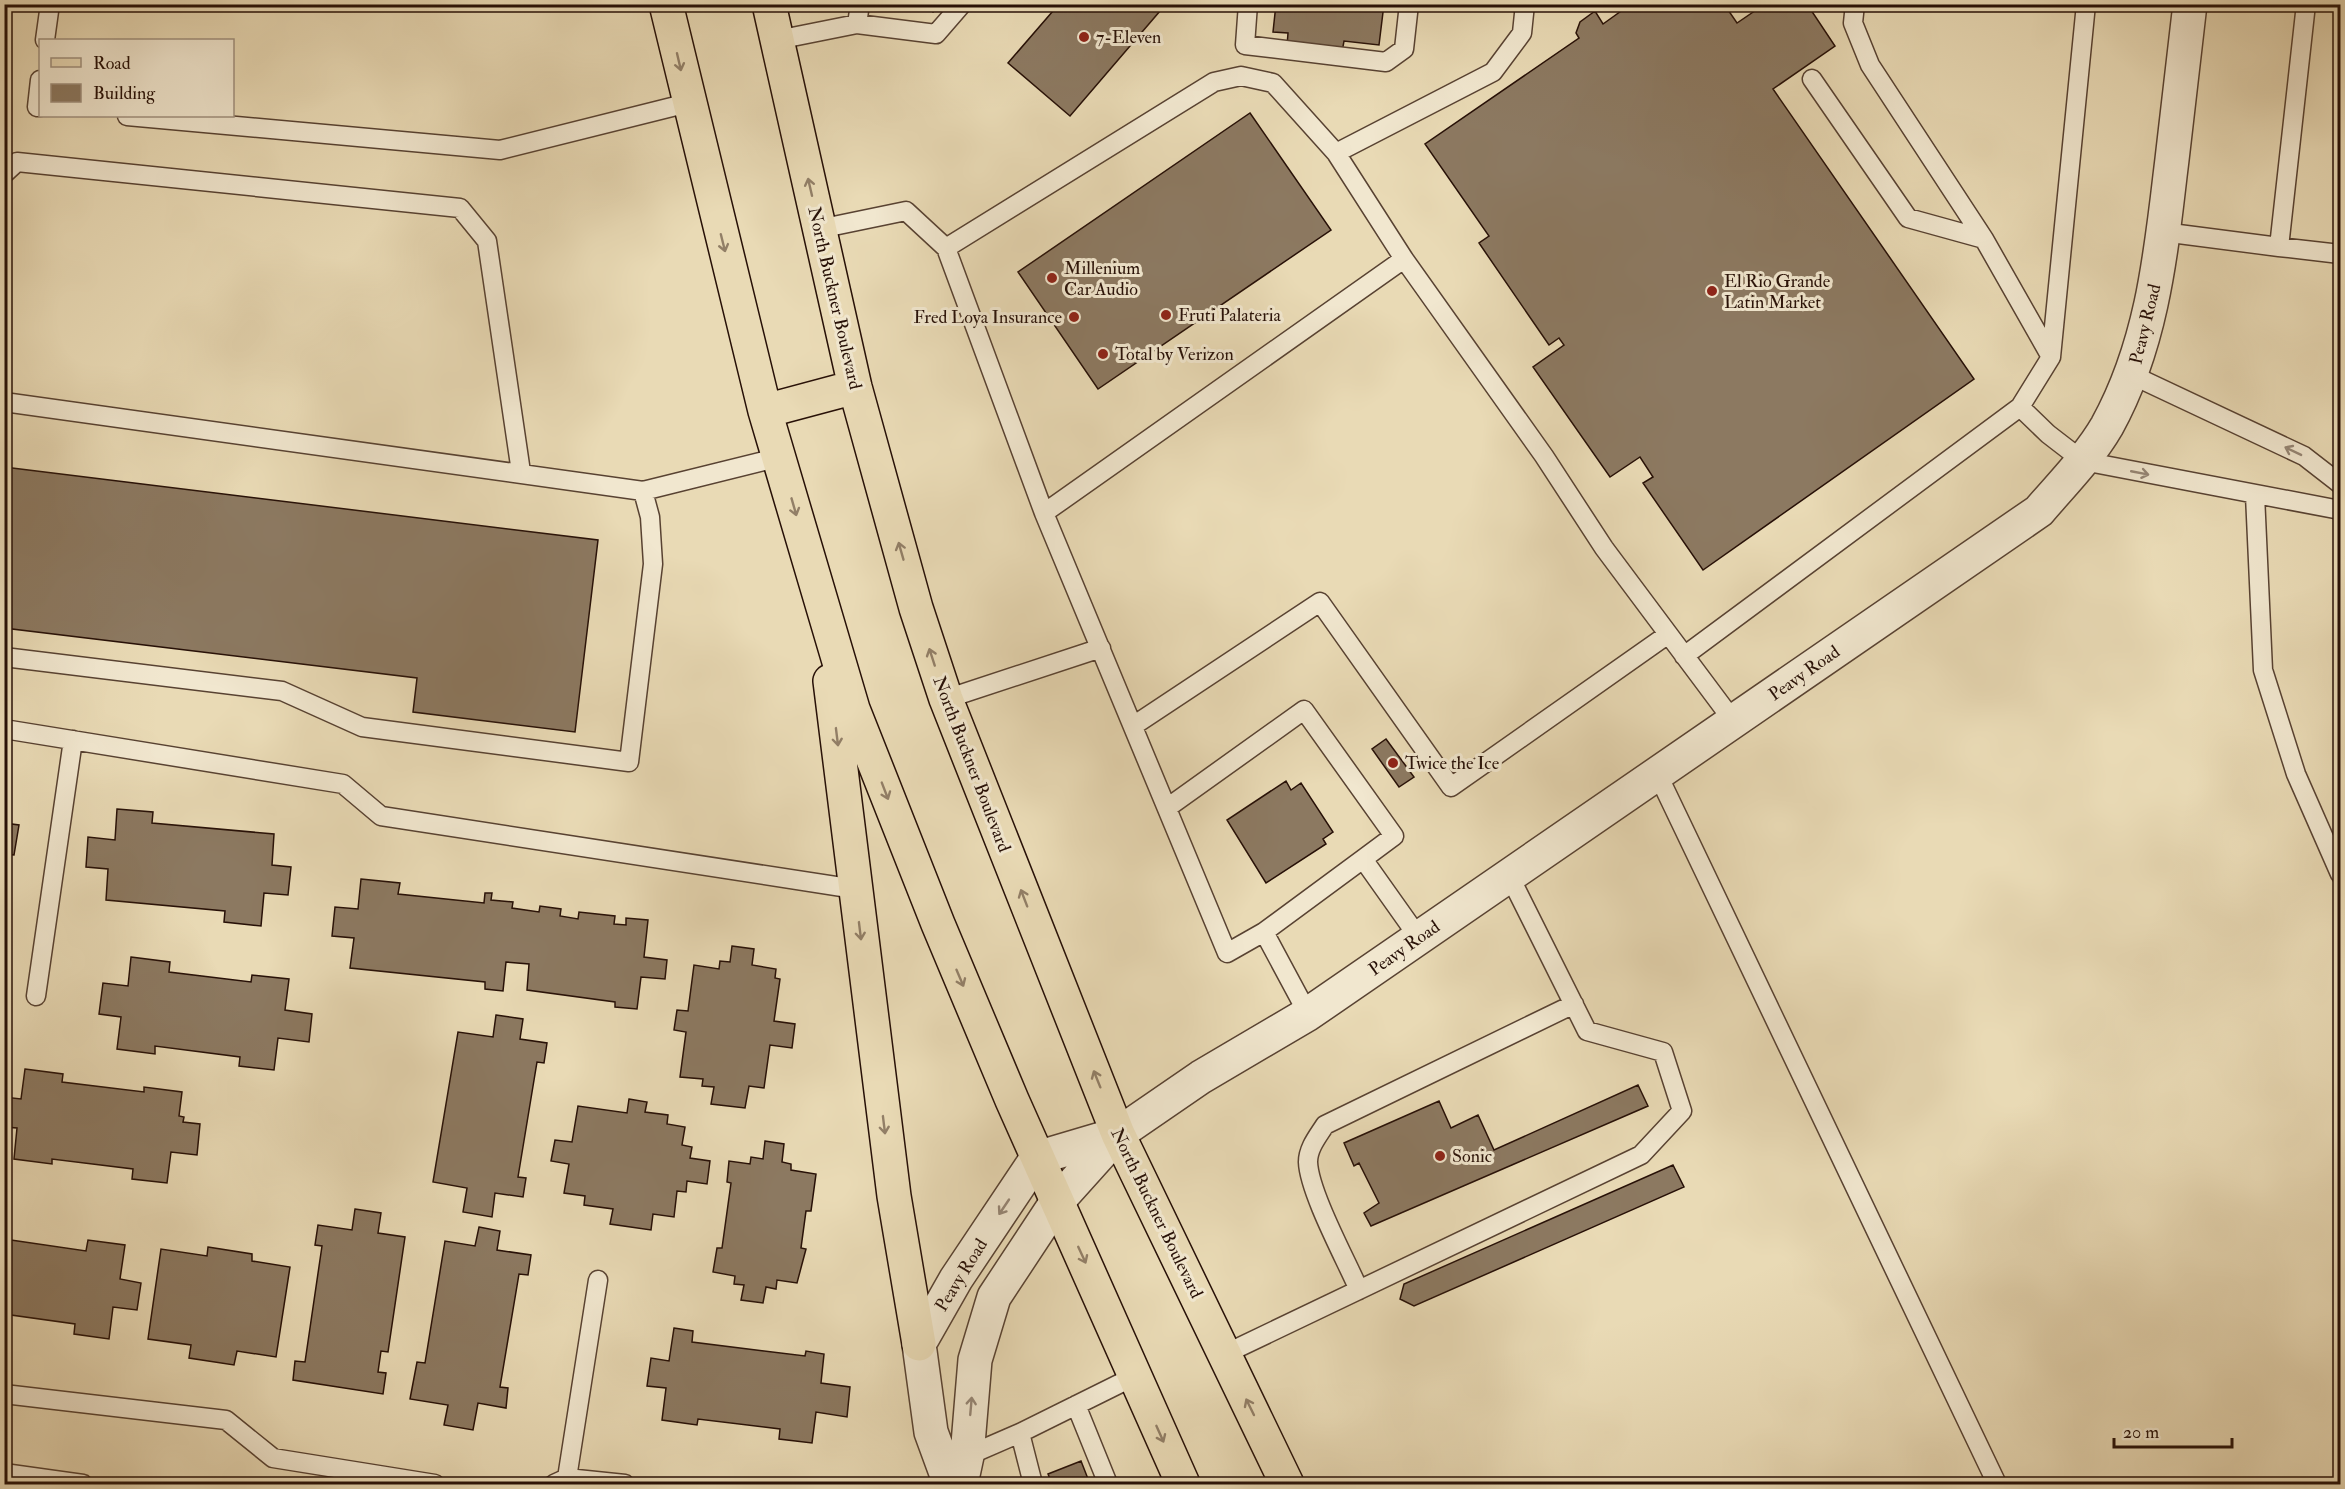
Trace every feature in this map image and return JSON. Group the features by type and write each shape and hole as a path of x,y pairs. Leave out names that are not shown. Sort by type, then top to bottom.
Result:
{"main road":[{"path":"666,4 688,103 765,411 853,709 938,924 1056,1203 1183,1485"},
{"name":"North Buckner Boulevard","path":"769,4 855,387 916,608 946,699 1118,1134 1287,1485"},
{"path":"765,411 855,387"},
{"path":"820,596 894,1196 920,1344"}],"street":[{"name":"Peavy Road","path":"964,1470 975,1360 994,1297 1056,1203 1118,1134 1201,1077 1308,1014 2039,511 2083,461 2106,427 2132,375 2150,318 2163,232 2190,4"},
{"name":"Peavy Road","path":"920,1344 956,1279 1037,1158 1118,1134"},
{"path":"920,1344 931,1432 950,1485"}],"lane":[{"path":"45,39 50,4"},
{"path":"857,24 860,4"},
{"path":"777,40 857,24 936,34 962,4"},
{"path":"1241,76 1248,4"},
{"path":"1245,45 1386,62 1404,49 1409,4"},
{"path":"1336,153 1493,72 1522,33 1525,4"},
{"path":"1855,4 1853,23 1870,65 1984,239 2051,357"},
{"path":"1684,656 2020,407 2051,357 2086,4"},
{"path":"2279,247 2306,4"},
{"path":"946,248 1214,82 1241,76 1273,83 1336,153 1404,259 1544,456 1604,548 1734,722"},
{"path":"1812,79 1908,218 1984,239"},
{"path":"39,89 37,107 39,107"},
{"path":"139,117 500,150 688,103"},
{"path":"4,174 16,162 460,208 487,241 521,472"},
{"path":"819,229 906,211 946,248 1044,513 1227,953 1264,932 1394,836 1304,710 1167,808"},
{"path":"2163,232 2340,254"},
{"path":"1044,513 1404,259"},
{"path":"2132,375 2304,456 2340,484"},
{"path":"4,402 521,472 643,491 780,457"},
{"path":"2020,407 2048,434 2083,461 2340,510"},
{"path":"4,657 282,691 362,727 629,762 653,564 651,517 643,491"},
{"path":"2255,495 2263,670 2296,774 2340,874"},
{"path":"1133,726 1320,602 1451,787 1667,635"},
{"path":"946,699 1101,648"},
{"path":"4,729 343,784 381,816 855,889"},
{"path":"36,996 73,740"},
{"path":"1658,775 1997,1485"},
{"path":"1363,859 1419,938"},
{"path":"1225,1354 1641,1155 1682,1111 1663,1052 1587,1030 1509,875"},
{"path":"1264,932 1308,1014"},
{"path":"1359,1290 1313,1185 1308,1161 1312,1144 1325,1125 1574,1004"},
{"path":"598,1280 561,1481 625,1485"},
{"path":"964,1470 1020,1433 1135,1376"},
{"path":"4,1394 226,1420 273,1458 435,1485"},
{"path":"1076,1405 1108,1485"},
{"path":"1020,1433 1033,1485"},
{"path":"4,1473 83,1485"}],"building":[{"path":"925,4 940,4 933,12"},
{"name":"7-Eleven","path":"1059,4 1152,4 1160,11 1070,116 1008,63"},
{"path":"1276,4 1384,4 1379,45 1344,41 1342,52 1287,46 1288,33 1273,32"},
{"name":"El Rio Grande Latin Market","path":"1631,4 1724,4 1737,23 1765,4 1807,4 1835,46 1773,89 1974,379 1703,570 1643,483 1653,477 1640,457 1610,477 1533,367 1564,345 1559,338 1549,345 1479,243 1489,236 1425,144 1579,38 1576,33 1580,22 1595,11 1603,24"},
{"path":"1250,113 1331,230 1098,389 1018,272"},
{"path":"4,467 598,540 575,732 413,712 417,678 4,628"},
{"name":"Twice the Ice","path":"1386,739 1414,777 1399,787 1372,749"},
{"path":"1286,781 1291,790 1301,783 1333,832 1323,839 1326,844 1266,883 1227,820"},
{"path":"117,809 153,812 152,823 274,834 272,865 291,867 288,895 264,893 261,926 224,922 225,911 106,900 108,869 86,867 88,837 115,840"},
{"path":"4,823 19,825 14,855 4,854"},
{"path":"361,879 400,883 398,894 484,903 485,893 492,893 491,900 513,902 512,908 539,912 540,906 561,909 560,916 578,919 579,912 615,916 614,924 626,925 626,918 648,920 644,957 667,960 665,979 641,977 637,1009 615,1007 615,1002 527,990 529,964 506,962 503,991 485,989 485,982 350,968 354,938 332,936 335,907 358,909"},
{"path":"732,946 754,949 752,965 776,969 775,978 780,979 774,1021 795,1024 792,1048 770,1045 764,1088 749,1086 745,1108 711,1104 714,1087 702,1086 703,1079 680,1077 686,1032 674,1030 677,1010 688,1011 694,965 719,969 720,961 730,962"},
{"path":"131,957 170,962 169,972 251,982 252,975 289,979 285,1010 312,1014 309,1042 278,1038 274,1070 239,1066 240,1057 155,1046 155,1054 117,1049 121,1017 99,1014 103,983 128,986"},
{"path":"496,1015 523,1019 520,1039 547,1043 544,1063 537,1062 518,1177 526,1178 523,1197 495,1193 492,1217 463,1212 467,1188 433,1182 458,1032 493,1037"},
{"path":"25,1069 63,1074 62,1082 144,1092 144,1087 182,1092 179,1116 184,1117 183,1122 200,1124 197,1155 171,1152 167,1183 132,1179 133,1169 52,1159 52,1164 14,1159 17,1128 4,1127 4,1097 21,1099"},
{"name":"Sonic","path":"1638,1085 1648,1106 1371,1226 1364,1213 1379,1203 1359,1163 1354,1166 1344,1143 1439,1101 1451,1128 1478,1115 1494,1150"},
{"path":"629,1099 647,1102 645,1112 668,1115 667,1124 685,1127 682,1145 692,1147 690,1158 710,1161 707,1184 687,1181 686,1192 677,1191 674,1217 653,1214 651,1230 610,1224 613,1209 584,1205 585,1196 564,1193 569,1164 551,1161 555,1140 572,1142 578,1106 627,1113"},
{"path":"765,1141 784,1144 782,1162 791,1164 791,1170 816,1174 811,1211 806,1211 801,1248 806,1249 797,1283 777,1280 776,1289 766,1287 763,1303 741,1300 744,1285 734,1284 735,1276 713,1272 717,1248 722,1248 731,1183 727,1182 729,1161 750,1164 751,1157 763,1159"},
{"path":"1673,1165 1684,1187 1414,1306 1400,1299 1404,1284"},
{"path":"355,1209 381,1213 378,1233 405,1237 388,1352 381,1351 378,1372 386,1373 383,1394 293,1380 295,1361 305,1362 322,1246 315,1245 318,1225 352,1230"},
{"path":"479,1227 500,1231 497,1250 531,1255 528,1275 519,1274 500,1387 508,1388 506,1408 478,1403 473,1430 444,1425 448,1405 410,1399 417,1362 425,1363 445,1241 475,1246"},
{"path":"4,1239 86,1251 88,1240 125,1245 120,1279 141,1283 137,1310 113,1307 109,1339 74,1334 75,1324 4,1314"},
{"path":"208,1247 252,1254 252,1261 290,1267 276,1357 237,1351 234,1365 189,1358 191,1345 148,1339 161,1249 207,1256"},
{"path":"674,1328 693,1331 692,1342 805,1356 806,1351 824,1354 821,1383 850,1387 847,1417 816,1412 812,1443 779,1439 780,1429 698,1419 697,1425 662,1420 666,1388 647,1386 651,1358 669,1361"},
{"path":"1081,1461 1090,1484 1052,1484 1048,1474"}],"place":[{"name":"7-Eleven","path":"1084,37"},
{"name":"Millenium Car Audio","path":"1052,278"},
{"name":"El Rio Grande Latin Market","path":"1712,291"},
{"name":"Fruti Palateria","path":"1166,315"},
{"name":"Fred Loya Insurance","path":"1074,317"},
{"name":"Total by Verizon","path":"1103,354"},
{"name":"Twice the Ice","path":"1393,763"},
{"name":"Sonic","path":"1440,1156"}]}
